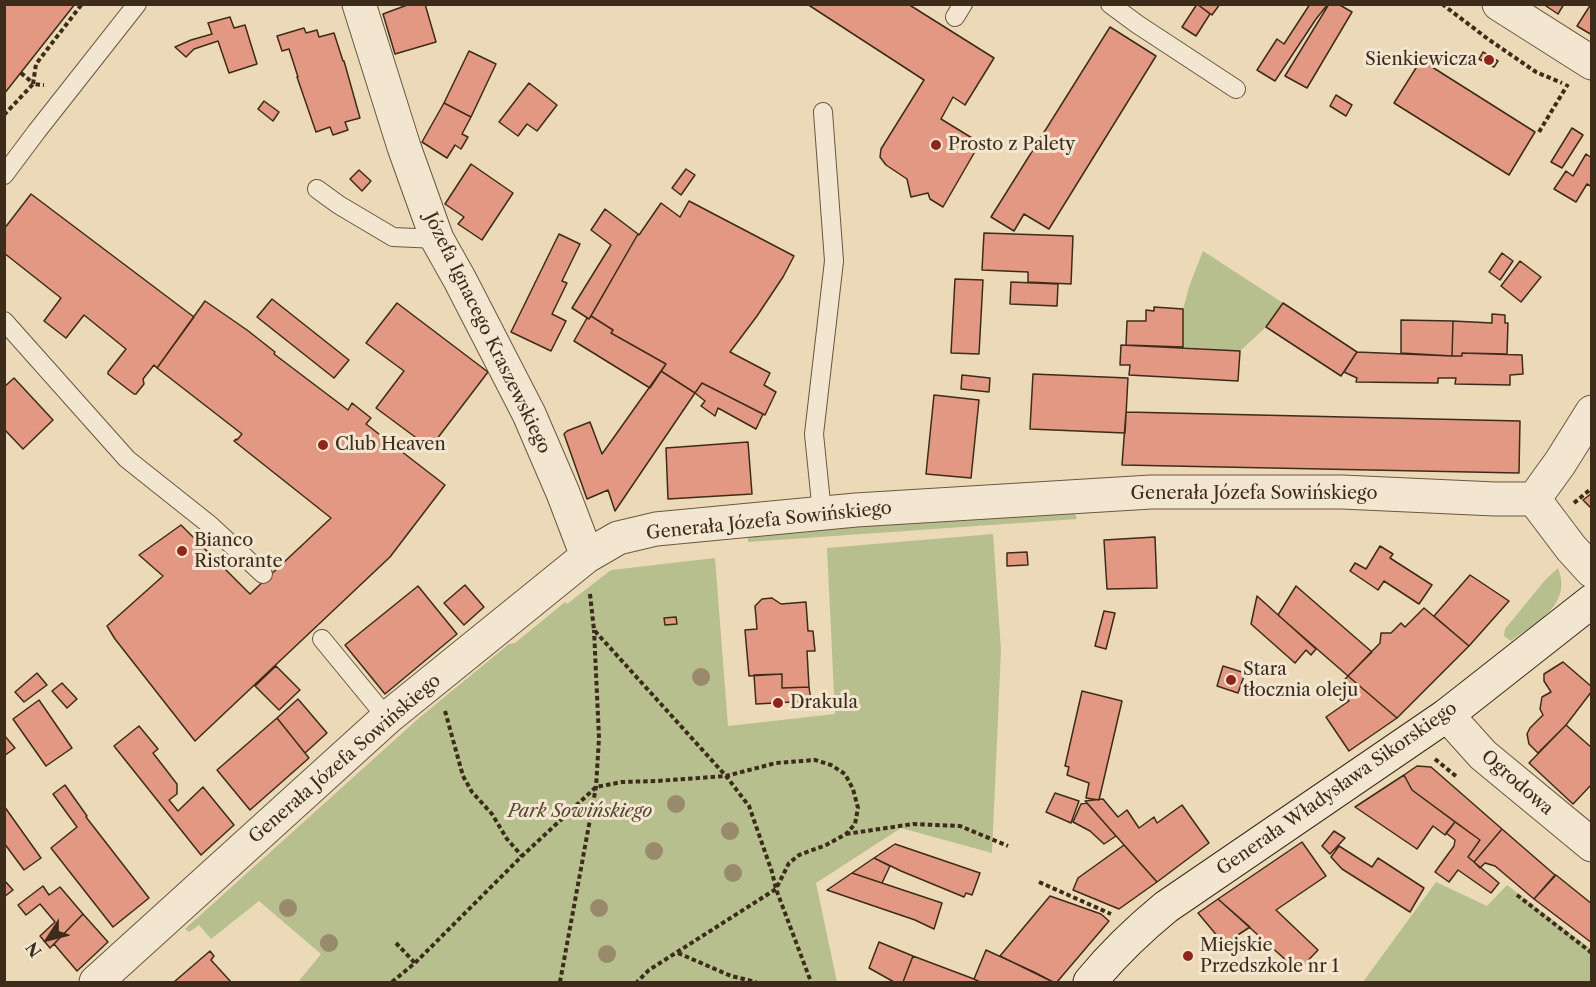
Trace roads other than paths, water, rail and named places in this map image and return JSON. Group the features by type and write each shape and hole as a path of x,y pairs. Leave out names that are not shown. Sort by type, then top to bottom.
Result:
{"street":[{"name":"Józefa Ignacego Kraszewskiego","path":"359,4 404,147 437,239 529,414 587,556"},
{"path":"1498,4 1580,73"},
{"path":"1592,412 1534,499 1571,548 1592,571"},
{"name":"Generała Józefa Sowińskiego","path":"96,982 387,718 587,556 618,538 657,529 822,513 1151,492 1342,492 1495,500 1534,499"},
{"name":"Generała Władysława Sikorskiego","path":"1090,982 1135,932 1166,907 1447,715 1592,601"},
{"name":"Ogrodowa","path":"1447,715 1483,755 1592,845"}],"lane":[{"path":"4,175 137,4"},
{"path":"1110,4 1236,88"},
{"path":"822,513 814,434 834,261 823,112"},
{"path":"317,189 393,237 437,239"},
{"path":"4,321 127,459 210,525 263,574"},
{"path":"322,639 387,718"}],"place":[{"name":"Sienkiewicza","path":"1489,60"},
{"name":"Prosto z Palety","path":"936,145"},
{"name":"Club Heaven","path":"323,445"},
{"name":"Bianco Ristorante","path":"182,551"},
{"name":"Stara tłocznia oleju","path":"1231,680"},
{"name":"Drakula","path":"778,703"},
{"name":"Miejskie Przedszkole nr 1","path":"1188,956"}],"park label":[{"name":"Park Sowińskiego","path":"580,812"}]}
